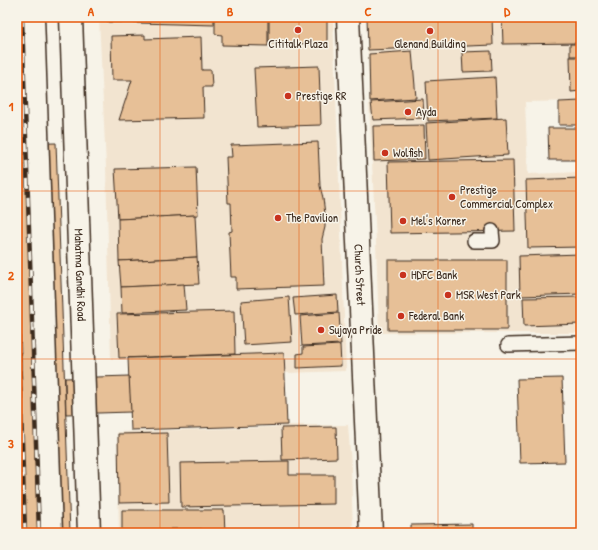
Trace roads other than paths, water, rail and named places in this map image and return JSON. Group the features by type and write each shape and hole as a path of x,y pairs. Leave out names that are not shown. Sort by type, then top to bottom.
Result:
{"main road":[{"path":"33,17 51,533"},
{"name":"Mahatma Gandhi Road","path":"71,17 89,533"},
{"name":"Church Street","path":"348,17 371,533"}],"lane":[{"path":"474,241 492,240 492,231"},
{"path":"508,345 581,343"}],"railway":[{"path":"22,17 39,533"},
{"path":"17,289 25,533"}],"place":[{"name":"Cititalk Plaza","path":"298,30"},
{"name":"Glenand Building","path":"430,31"},
{"name":"Prestige RR","path":"288,96"},
{"name":"Ayda","path":"408,112"},
{"name":"Wolfish","path":"385,153"},
{"name":"Prestige Commercial Complex","path":"452,197"},
{"name":"The Pavilion","path":"278,218"},
{"name":"Mel's Korner","path":"403,221"},
{"name":"HDFC Bank","path":"403,275"},
{"name":"MSR West Park","path":"448,295"},
{"name":"Federal Bank","path":"401,316"},
{"name":"Sujaya Pride","path":"321,330"}]}
